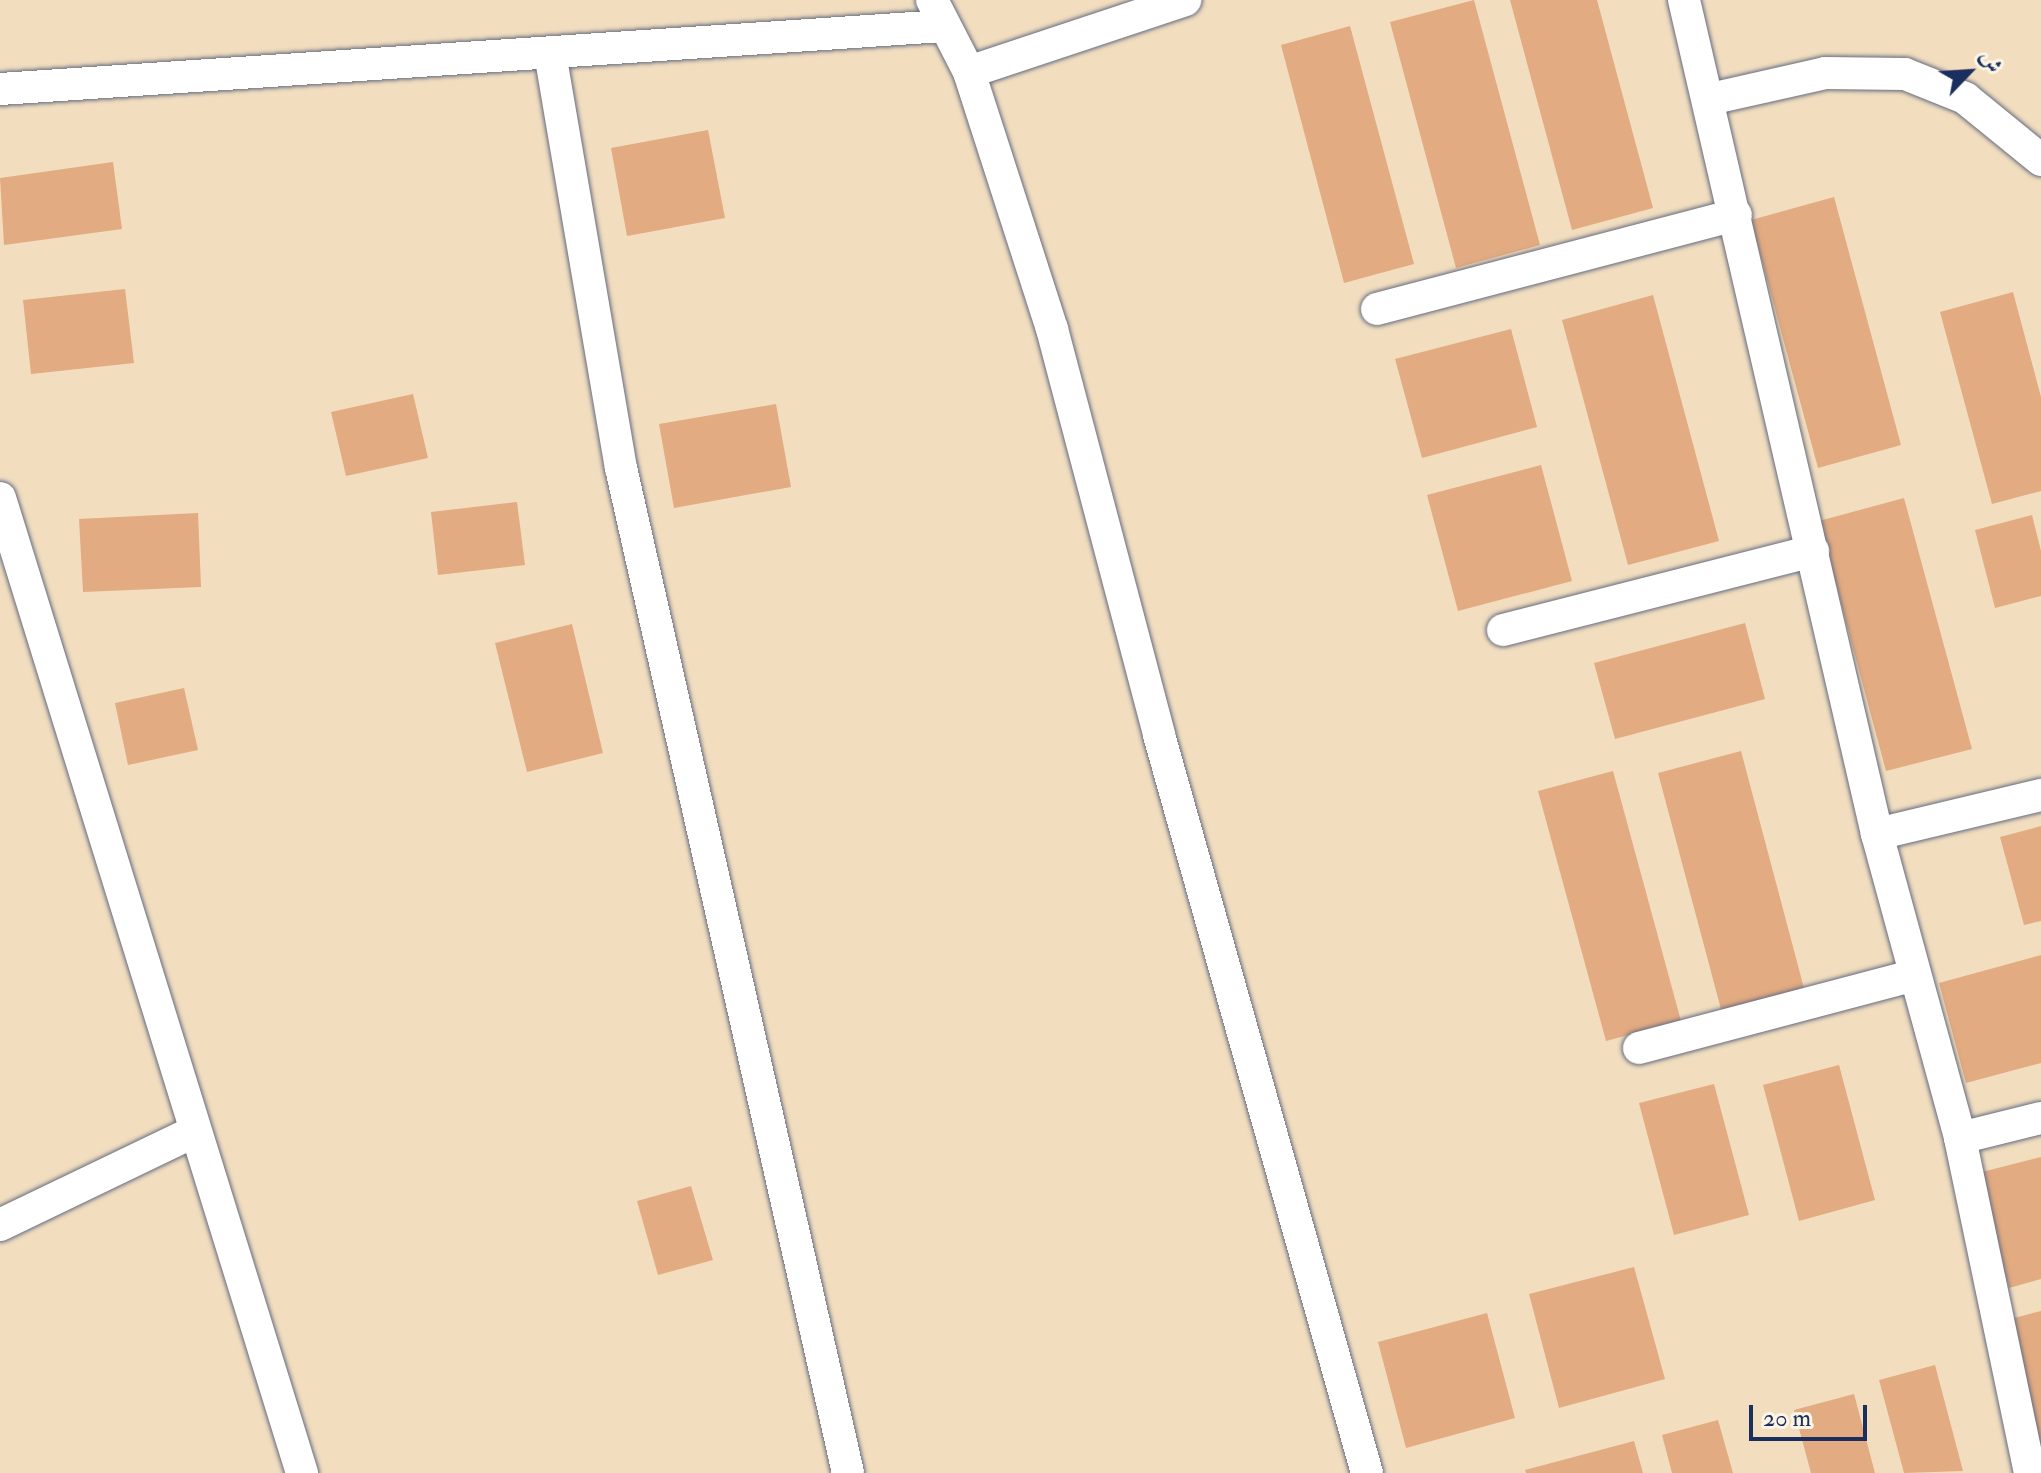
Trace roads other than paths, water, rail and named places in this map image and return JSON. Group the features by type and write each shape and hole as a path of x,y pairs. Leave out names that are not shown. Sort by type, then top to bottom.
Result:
{"street":[{"path":"969,72 1185,0"},
{"path":"1684,0 1710,99 1877,834 1960,1138 2030,1473"},
{"path":"0,89 550,53 938,13 969,72 1052,329 1159,735 1367,1473"},
{"path":"550,53 621,468 848,1473"},
{"path":"1710,99 1825,73 1905,74 1965,98 2041,160"},
{"path":"1377,309 1736,215"},
{"path":"0,498 14,592 195,1131 302,1473"},
{"path":"1503,630 1813,551"},
{"path":"1877,834 2041,795"},
{"path":"1639,1048 1915,975"},
{"path":"1960,1138 2041,1118"},
{"path":"0,1225 195,1131"}]}
